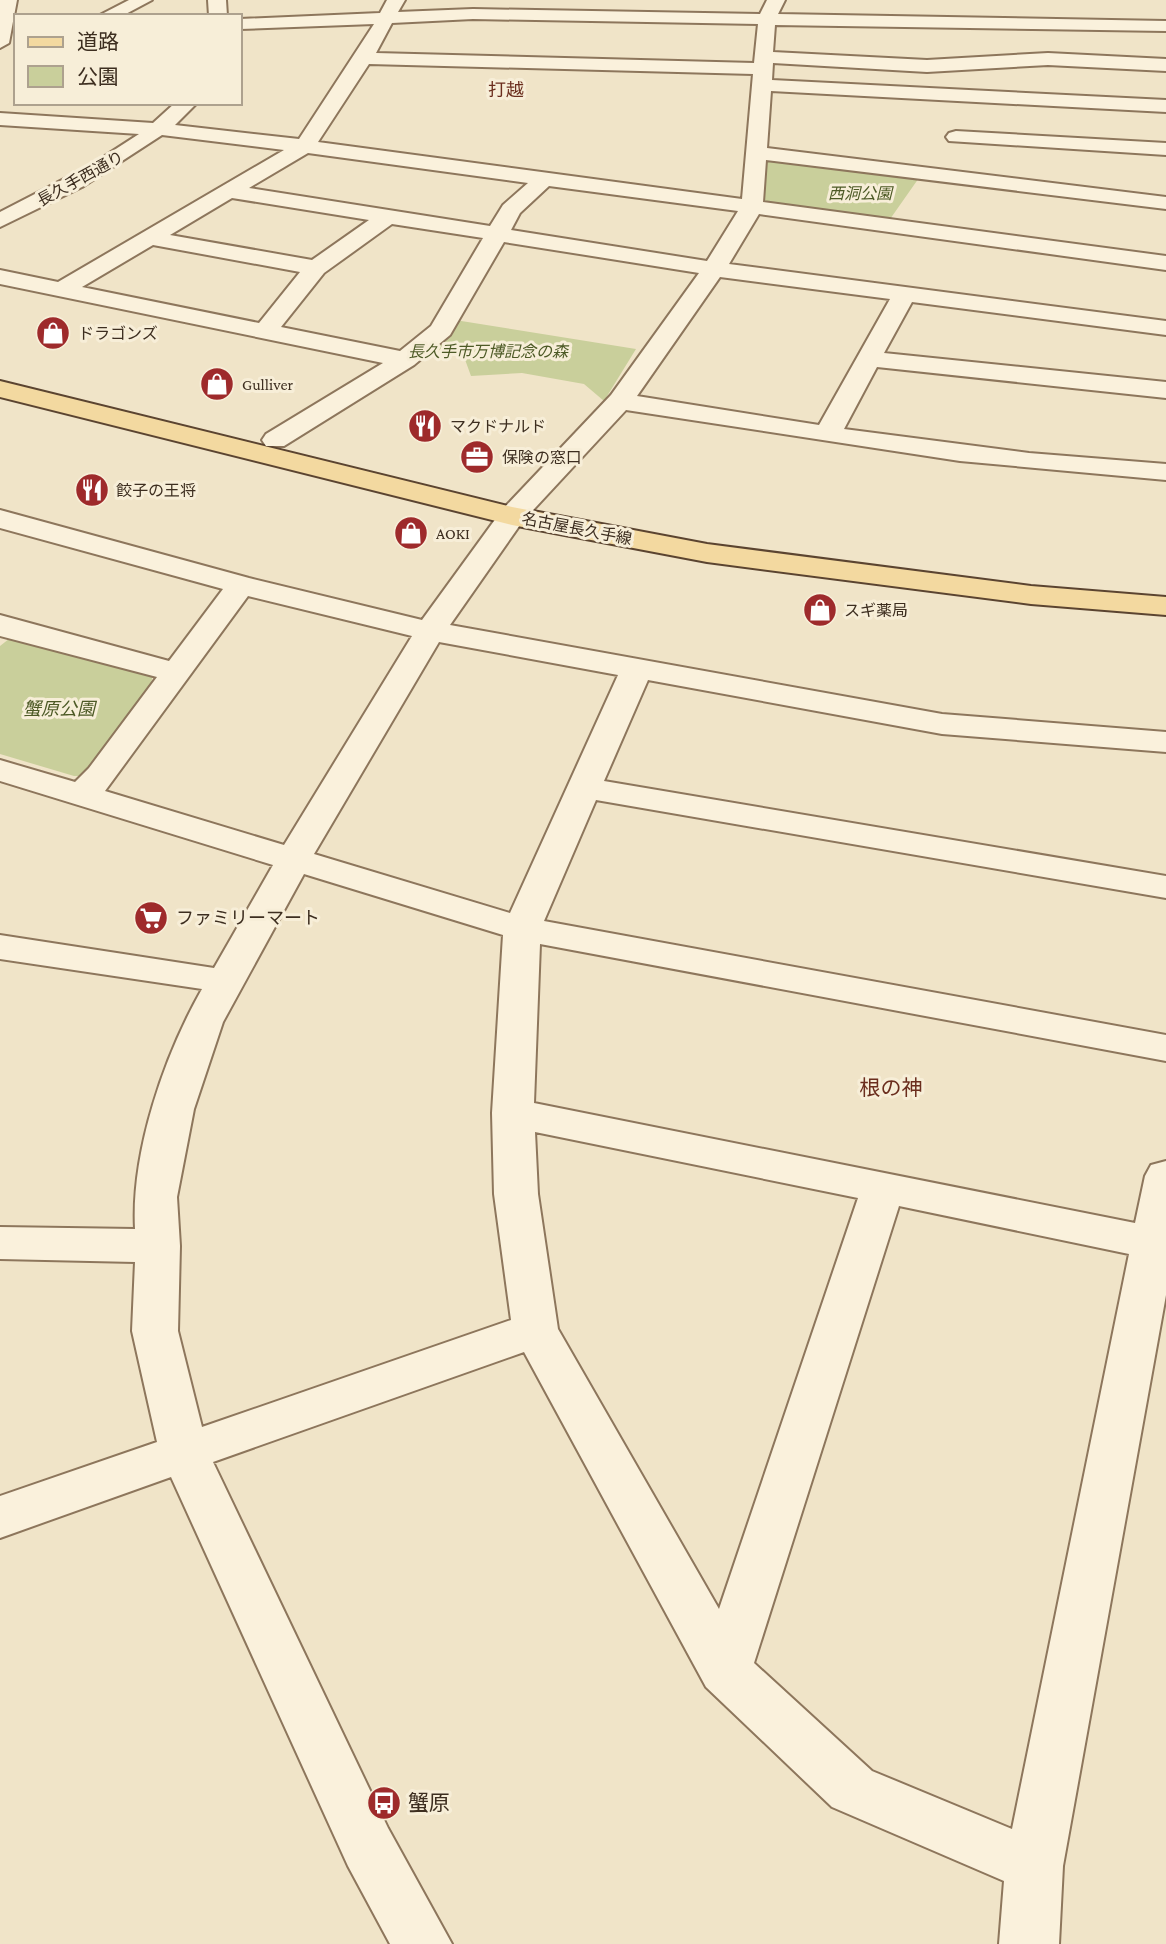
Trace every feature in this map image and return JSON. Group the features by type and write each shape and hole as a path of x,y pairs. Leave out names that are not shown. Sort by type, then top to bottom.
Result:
{"main road":[{"name":"名古屋長久手線","path":"0,372 275,440 520,508 629,519 857,552 1166,581"},
{"name":"名古屋長久手線","path":"0,389 707,553 868,576 1031,595 1166,606"}],"street":[{"path":"112,14 143,0"},
{"path":"702,0 772,7 1166,26"},
{"path":"4,38 5,5"},
{"path":"242,24 392,8 514,15 681,17 772,7"},
{"path":"422,1944 368,1847 184,1452 155,1331 158,1246 155,1197 173,1109 203,1021 294,859 430,631 520,508 620,401 714,268 752,206 772,7"},
{"path":"62,289 305,146 364,58 392,8"},
{"path":"493,62 514,15"},
{"path":"658,66 681,17"},
{"path":"364,58 765,71 927,66 1048,58 1166,65"},
{"path":"765,71 945,95 1166,106"},
{"path":"890,225 956,137 945,95"},
{"name":"長久手西通り","path":"0,220 112,163 160,129 185,105"},
{"path":"0,119 160,129 305,146 1166,263"},
{"path":"956,137 1166,149"},
{"path":"757,153 1166,203"},
{"path":"275,440 405,360 441,330 511,210 542,180"},
{"path":"230,191 495,236 1166,328"},
{"path":"263,333 316,268 386,218"},
{"path":"152,238 316,268"},
{"path":"0,277 405,360"},
{"path":"827,435 905,293"},
{"path":"869,359 1166,390"},
{"path":"620,401 827,435 1064,467 1166,472"},
{"path":"0,519 241,585 430,631 942,724 1166,742"},
{"path":"80,796 101,775 241,585"},
{"path":"3,630 174,673"},
{"path":"636,670 522,929 513,1113 516,1194 535,1330 725,1670 852,1789 1034,1866"},
{"path":"0,770 522,929 1166,1048"},
{"path":"584,788 1166,887"},
{"path":"0,947 197,976 224,984"},
{"path":"513,1113 1160,1244"},
{"path":"1028,1944 1034,1866 1160,1244 1166,1176"},
{"path":"725,1670 884,1186"},
{"path":"0,1243 158,1246"},
{"path":"0,1517 535,1330"}],"green space":[{"name":"西洞公園","path":"764,156 921,175 888,222 761,205"},
{"name":"長久手市万博記念の森","path":"455,320 636,349 604,401 584,384 522,373 471,376 463,354 426,348"},
{"name":"蟹原公園","path":"14,635 153,674 151,684 86,776 74,776 0,754 0,646"}],"place":[{"name":"ドラゴンズ","path":"53,333"},
{"name":"Gulliver","path":"217,384"},
{"name":"マクドナルド","path":"425,426"},
{"name":"保険の窓口","path":"477,457"},
{"name":"餃子の王将","path":"92,490"},
{"name":"AOKI","path":"411,533"},
{"name":"スギ薬局","path":"820,610"},
{"name":"ファミリーマート","path":"151,918"},
{"name":"蟹原","path":"384,1803"}],"district":[{"name":"打越","path":"506,90"},
{"name":"根の神","path":"891,1088"}]}
